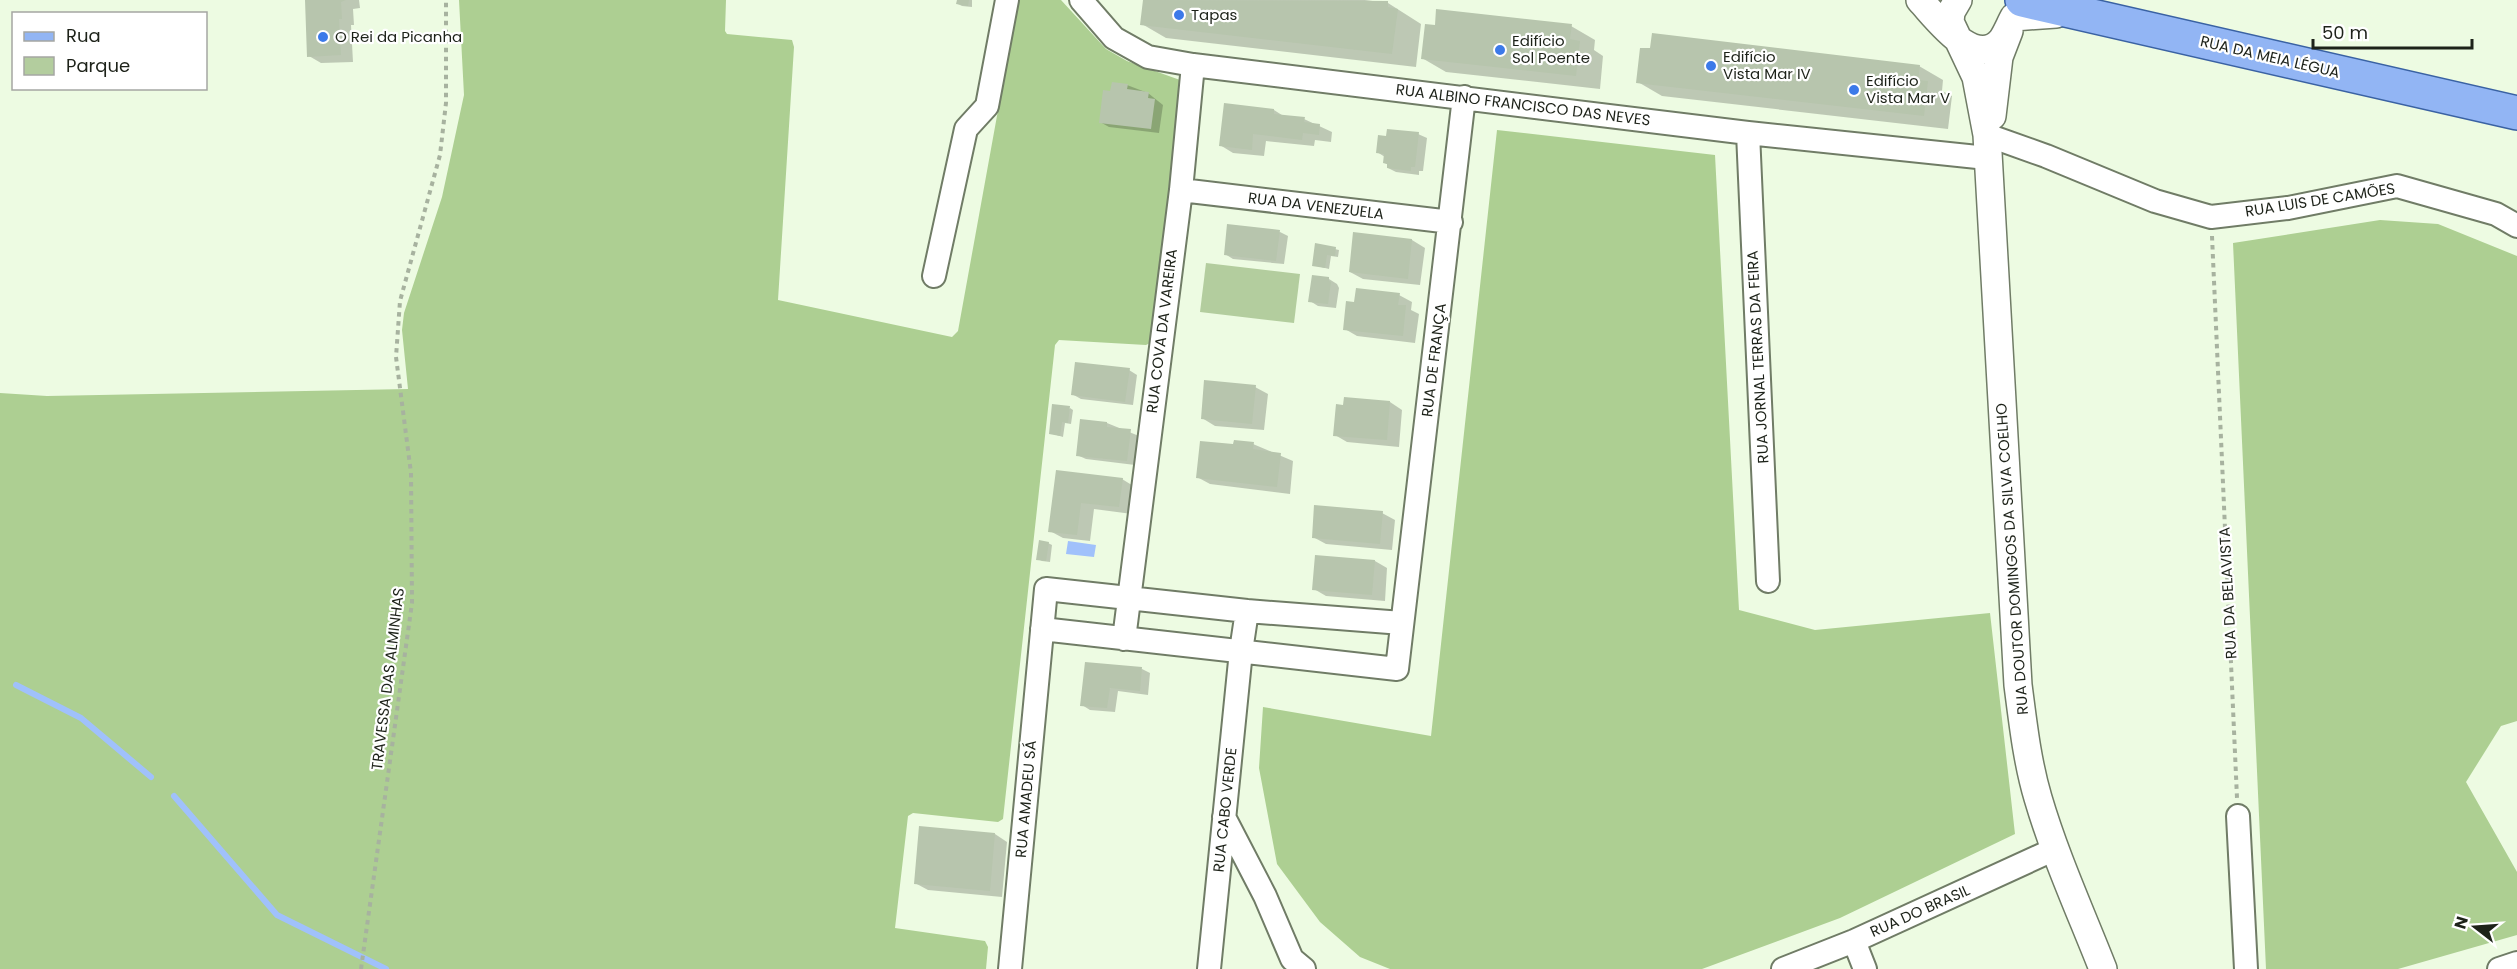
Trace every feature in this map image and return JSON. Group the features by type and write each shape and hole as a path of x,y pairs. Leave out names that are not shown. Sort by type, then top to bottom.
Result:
{"main road":[{"name":"RUA DA MEIA LÉGUA","path":"2018,6 2079,14 2517,113"}],"street":[{"path":"934,276 966,129 987,106 1007,0"},
{"name":"RUA ALBINO FRANCISCO DAS NEVES","path":"1081,0 1114,38 1148,57 1193,65 1748,133 1987,146"},
{"name":"RUA DOUTOR DOMINGOS DA SILVA COELHO","path":"1920,0 1967,54 1976,77 1987,146 2018,685 2027,750 2037,797 2055,849 2103,969"},
{"name":"RUA DOUTOR DOMINGOS DA SILVA COELHO","path":"1958,0 1951,12 1950,22 1956,39 1973,48 1990,50 2001,41 2018,6"},
{"name":"RUA DOUTOR DOMINGOS DA SILVA COELHO","path":"1987,146 1999,57 2018,6"},
{"name":"RUA COVA DA VAREIRA","path":"1124,639 1181,190 1193,65"},
{"name":"RUA DE FRANÇA","path":"1241,651 1397,669 1464,97"},
{"name":"RUA JORNAL TERRAS DA FEIRA","path":"1748,133 1768,581"},
{"name":"RUA LUIS DE CAMÕES","path":"1987,146 2046,156 2155,201 2211,217 2288,208 2397,186 2496,214 2517,226"},
{"name":"RUA DA VENEZUELA","path":"1181,190 1451,222"},
{"name":"RUA AMADEU SÁ","path":"1010,969 1046,589 1128,597"},
{"path":"1128,597 1247,611 1401,623"},
{"name":"RUA CABO VERDE","path":"1209,969 1247,611"},
{"path":"1042,629 1241,651"},
{"path":"2238,816 2246,969"},
{"path":"1224,817 1265,896 1292,959 1304,969"},
{"name":"RUA DO BRASIL","path":"1783,969 1854,941 2055,849"},
{"path":"1854,941 1865,969"},
{"path":"2499,969 2517,963"}],"path":[{"name":"TRAVESSA DAS ALMINHAS","path":"361,969 412,603 411,473 396,357 400,301 440,155 446,103 446,0"},
{"name":"RUA DA BELAVISTA","path":"2211,217 2238,816"}],"green space":[{"path":"459,0 726,0 725,31 727,34 792,40 794,47 778,300 952,337 958,331 1018,0 1061,0 1106,49 1127,61 1180,80 1183,87 1150,343 1146,345 1059,340 1055,345 1003,819 998,822 913,813 908,816 895,928 985,941 988,947 986,969 0,969 0,393 47,396 408,389 402,330 404,313 442,197 464,95"},
{"path":"1497,130 1715,155 1739,610 1815,630 1990,613 2015,834 1840,918 1702,969 1390,969 1360,957 1320,922 1277,864 1259,768 1263,707 1431,736"},
{"path":"2380,220 2438,224 2517,256 2517,721 2501,726 2466,782 2517,872 2517,935 2398,969 2266,969 2233,243"},
{"path":"1206,263 1300,274 1294,323 1200,312"}],"water":[{"path":"1068,541 1096,545 1094,557 1066,554"}],"building":[{"name":"O Rei da Picanha","path":"305,0 346,0 341,2 342,19 339,19 341,55 307,57"},
{"path":"957,0 969,0 968,6 956,4"},
{"path":"1143,0 1388,1 1388,7 1398,9 1392,54 1140,25"},
{"name":"Edifício Sol Poente","path":"1436,9 1572,24 1570,39 1580,41 1576,76 1421,59 1425,24 1435,25"},
{"path":"1652,33 1920,65 1918,80 1928,81 1924,116 1636,83 1640,48 1650,48"},
{"path":"1112,82 1128,84 1127,89 1149,92 1148,98 1155,99 1151,129 1099,123 1103,90 1110,91"},
{"path":"1224,103 1274,109 1274,114 1305,117 1304,122 1320,124 1319,135 1303,133 1302,140 1253,134 1252,150 1219,146"},
{"path":"1387,129 1419,132 1415,167 1411,167 1411,171 1387,168 1387,164 1383,163 1384,154 1376,153 1378,135 1386,136"},
{"path":"1227,224 1280,230 1276,261 1224,255"},
{"path":"1353,232 1412,239 1408,279 1349,272"},
{"path":"1315,243 1336,247 1335,256 1327,255 1325,268 1312,266"},
{"path":"1312,275 1329,277 1331,282 1328,304 1308,302"},
{"path":"1356,288 1400,293 1398,305 1406,305 1403,336 1343,330 1346,301 1354,302"},
{"path":"1075,362 1130,368 1125,402 1071,395"},
{"path":"1204,380 1256,385 1252,424 1201,419"},
{"path":"1344,397 1390,401 1387,440 1333,436 1336,404 1343,405"},
{"path":"1052,404 1070,406 1068,423 1062,422 1060,436 1049,434"},
{"path":"1080,419 1107,422 1107,427 1131,429 1127,461 1076,456"},
{"path":"1234,440 1254,442 1253,449 1281,453 1277,487 1196,478 1200,441 1233,444"},
{"path":"1056,470 1123,478 1119,507 1081,503 1077,535 1048,532"},
{"path":"1314,505 1383,511 1380,544 1312,538"},
{"path":"1039,540 1049,542 1046,561 1036,560"},
{"path":"1315,555 1375,560 1372,595 1312,590"},
{"path":"1085,662 1142,667 1140,691 1110,688 1107,708 1080,706"},
{"path":"919,826 995,833 990,891 914,884"}],"waterway":[{"path":"16,685 81,718 151,777"},
{"path":"174,796 277,915 386,969"}],"place":[{"name":"Tapas","path":"1179,15"},
{"name":"O Rei da Picanha","path":"323,37"},
{"name":"Edifício Sol Poente","path":"1500,50"},
{"name":"Edifício Vista Mar IV","path":"1711,66"},
{"name":"Edifício Vista Mar V","path":"1854,90"}]}
